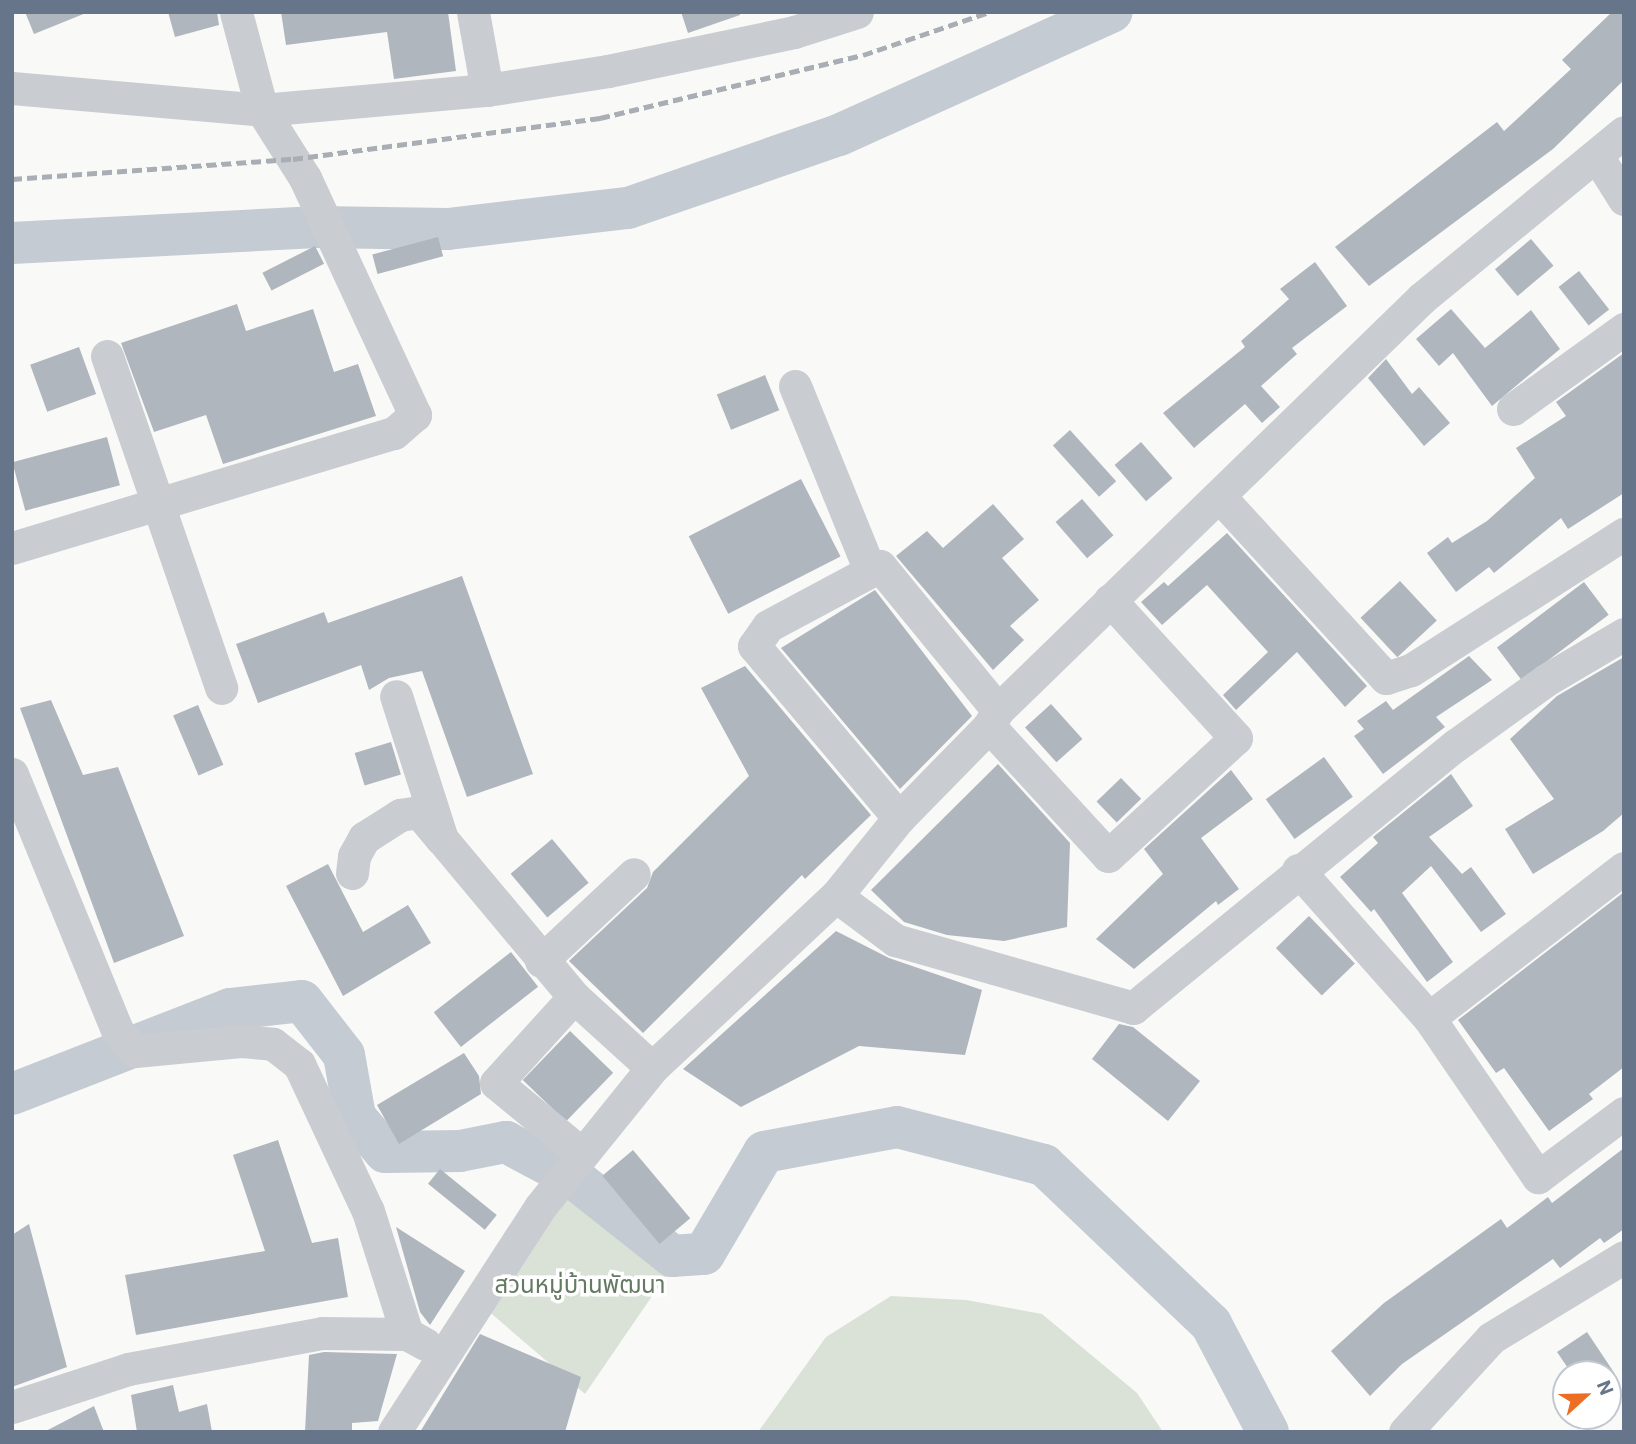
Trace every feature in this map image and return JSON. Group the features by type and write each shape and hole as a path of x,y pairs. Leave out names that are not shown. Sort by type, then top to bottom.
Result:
{"street":[{"path":"12,548 394,433 415,415 305,178 262,110 236,12"},
{"path":"473,12 488,90"},
{"path":"12,88 262,110 488,90 608,71 790,22 857,12"},
{"path":"394,1432 442,1353 540,1207 652,1068 836,896 899,818 993,718 1110,600 1422,298 1624,132"},
{"path":"1597,156 1624,200"},
{"path":"1513,410 1624,329"},
{"path":"107,356 160,503 221,688"},
{"path":"795,386 870,571"},
{"path":"1219,496 1386,678 1411,670 1624,534"},
{"path":"899,818 754,646 768,626 880,566 993,718 1108,856 1236,738 1110,600"},
{"path":"836,896 895,940 1133,1008 1298,870 1479,728 1546,680 1624,634"},
{"path":"396,696 442,839"},
{"path":"12,774 128,1043 241,1041 273,1044 299,1064 368,1210 407,1334"},
{"path":"352,873 354,856 364,838 400,815 419,812 541,961 574,996 652,1068"},
{"path":"1429,1018 1624,868"},
{"path":"1298,870 1429,1018 1538,1177 1624,1113"},
{"path":"541,961 634,874"},
{"path":"574,996 496,1083 579,1157"},
{"path":"1405,1432 1491,1338 1624,1257"},
{"path":"12,1407 128,1369 322,1332 407,1334 442,1353"}],"green space":[{"name":"สวนหมู่บ้านพัฒนา","path":"575,1179 674,1264 585,1394 486,1309"},
{"path":"891,1296 966,1300 1042,1314 1137,1393 1163,1432 758,1432 826,1337"}],"building":[{"path":"25,12 85,12 86,13 34,34"},
{"path":"168,12 217,12 219,25 175,37"},
{"path":"281,12 448,12 456,71 394,79 387,32 286,45"},
{"path":"681,12 739,12 740,15 688,33"},
{"path":"1612,12 1624,12 1624,80 1553,149 1369,286 1335,247 1497,122 1504,131 1571,69 1562,60"},
{"path":"438,237 443,256 377,274 372,255"},
{"path":"1531,239 1553,266 1517,296 1495,269"},
{"path":"315,246 324,264 272,291 262,273"},
{"path":"1315,262 1347,306 1292,348 1297,354 1261,386 1280,407 1262,423 1245,404 1194,448 1163,413 1245,347 1241,341 1289,299 1280,289"},
{"path":"1579,271 1609,310 1589,326 1559,287"},
{"path":"237,304 246,331 313,309 334,372 358,364 376,416 223,464 206,415 154,432 121,343"},
{"path":"1451,309 1485,348 1531,310 1560,349 1492,406 1453,353 1439,366 1416,339"},
{"path":"79,347 96,394 47,412 30,365"},
{"path":"1624,353 1624,493 1568,529 1561,518 1494,573 1489,567 1456,592 1427,553 1448,537 1452,543 1487,521 1535,478 1516,448 1566,416 1556,402"},
{"path":"1386,359 1412,394 1419,387 1450,423 1424,446 1368,378"},
{"path":"765,375 779,410 731,430 717,394"},
{"path":"1070,430 1116,481 1099,497 1053,445"},
{"path":"107,437 120,485 25,511 12,462"},
{"path":"1141,442 1172,478 1146,501 1115,465"},
{"path":"801,479 840,557 728,614 689,536"},
{"path":"1082,499 1113,535 1087,558 1056,522"},
{"path":"993,504 1024,539 1002,558 1039,600 1010,626 1024,640 993,670 896,556 927,531 943,548"},
{"path":"1227,533 1367,686 1345,707 1297,652 1236,710 1223,695 1268,652 1207,585 1162,625 1141,602 1164,582 1168,586"},
{"path":"462,576 533,774 467,797 422,671 389,678 369,690 361,665 258,703 236,644 324,612 328,623"},
{"path":"1400,581 1437,620 1397,657 1361,618"},
{"path":"1584,582 1609,615 1522,680 1497,648"},
{"path":"875,590 972,716 900,789 781,648"},
{"path":"1469,656 1492,680 1436,717 1445,727 1383,774 1354,736 1364,729 1357,721 1386,701 1393,710"},
{"path":"1624,657 1624,813 1603,831 1533,874 1505,829 1554,799 1510,739 1557,696"},
{"path":"745,666 871,815 805,879 802,875 643,1033 569,961 647,888 653,872 749,776 701,688"},
{"path":"51,700 83,775 118,767 184,936 114,963 20,708"},
{"path":"1051,704 1082,739 1056,762 1025,727"},
{"path":"198,705 223,765 199,775 173,716"},
{"path":"391,742 401,775 365,786 355,753"},
{"path":"1324,757 1353,797 1295,839 1266,799"},
{"path":"998,764 1070,843 1067,927 1004,941 947,935 904,922 871,890"},
{"path":"1231,770 1253,799 1201,838 1239,889 1218,905 1216,901 1134,969 1096,939 1163,874 1144,849"},
{"path":"1451,774 1473,806 1429,837 1462,874 1471,867 1506,914 1481,932 1431,866 1402,893 1453,962 1427,982 1374,909 1371,912 1340,877 1378,843 1373,837"},
{"path":"1121,778 1141,799 1117,822 1097,802"},
{"path":"552,839 589,883 547,917 511,874"},
{"path":"328,864 363,932 408,905 431,943 343,996 286,886"},
{"path":"1624,892 1624,1067 1589,1094 1593,1099 1549,1131 1504,1068 1496,1073 1458,1020"},
{"path":"1309,916 1355,963 1322,995 1276,948"},
{"path":"836,931 889,958 982,990 965,1055 859,1046 741,1107 683,1069"},
{"path":"511,952 538,987 461,1047 434,1012"},
{"path":"1119,1024 1133,1027 1200,1081 1168,1121 1092,1059"},
{"path":"570,1031 613,1073 566,1122 523,1080"},
{"path":"464,1053 479,1076 481,1094 399,1144 377,1105"},
{"path":"278,1140 312,1243 338,1238 348,1297 136,1335 125,1275 265,1251 233,1155"},
{"path":"1624,1148 1624,1229 1604,1243 1600,1238 1560,1268 1553,1259 1402,1364 1370,1396 1331,1351 1384,1303 1501,1219 1507,1228 1548,1197 1552,1203"},
{"path":"633,1150 690,1218 660,1244 602,1176"},
{"path":"440,1169 497,1215 485,1230 428,1184"},
{"path":"29,1224 67,1367 12,1387 12,1235"},
{"path":"396,1227 465,1271 430,1325 420,1312"},
{"path":"1587,1332 1606,1360 1562,1360 1557,1352"},
{"path":"480,1334 581,1377 565,1432 420,1432"},
{"path":"324,1352 397,1354 378,1421 352,1423 352,1432 305,1432 309,1355"},
{"path":"173,1385 179,1412 207,1404 212,1432 137,1432 131,1395"},
{"path":"94,1406 104,1432 44,1432"}],"waterway":[{"path":"12,243 317,227 448,229 628,208 839,135 1111,12"},
{"path":"12,1094 230,1009 302,1001 344,1055 355,1117 385,1152 460,1151 506,1142 575,1179 672,1256 704,1254 764,1152 897,1127 1044,1165 1211,1324 1268,1432"}],"railway":[{"path":"12,179 293,159 600,118 863,55 989,12"}]}
